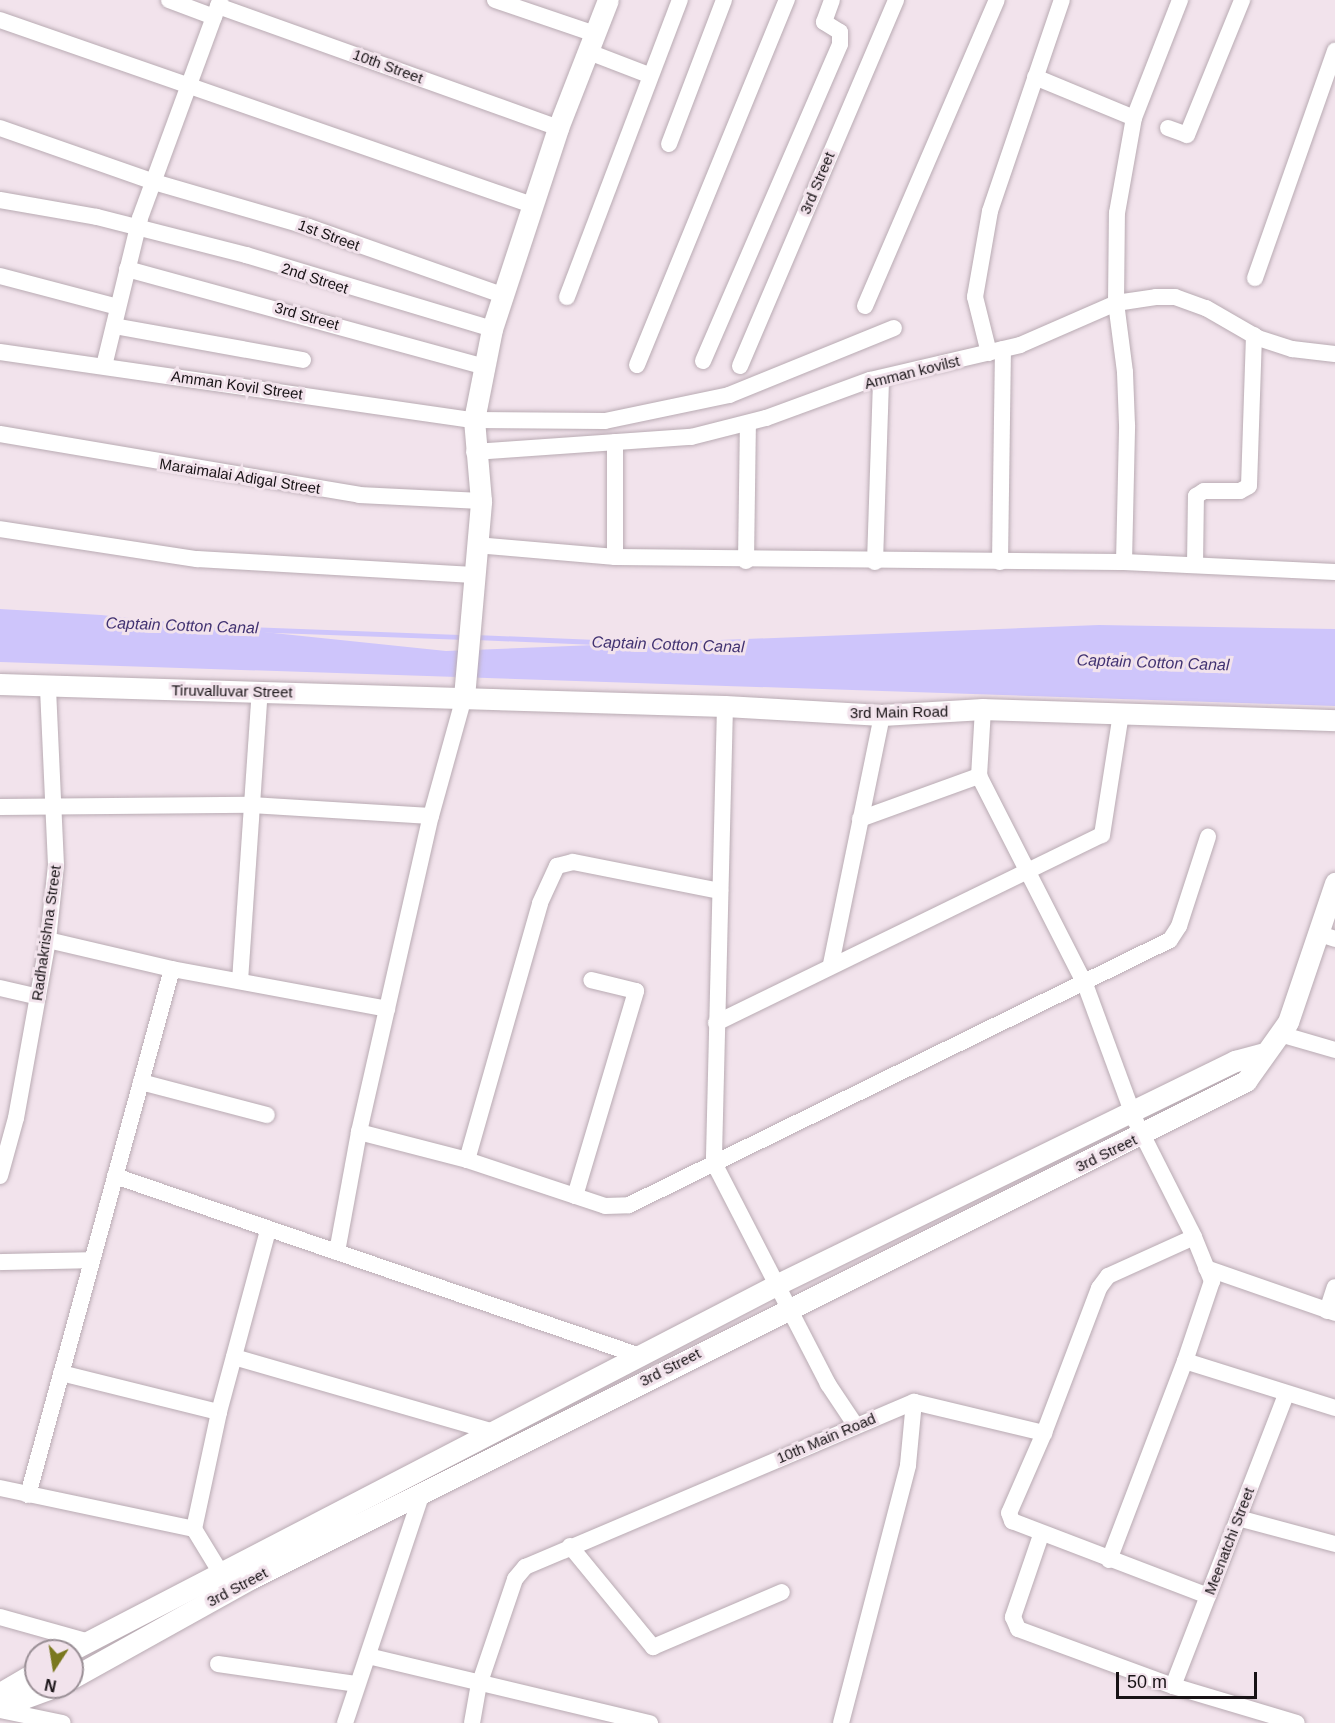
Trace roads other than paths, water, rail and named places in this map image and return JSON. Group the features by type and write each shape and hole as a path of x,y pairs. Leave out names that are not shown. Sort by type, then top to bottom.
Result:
{"street":[{"name":"10th Street","path":"169,0 217,8 558,128"},
{"path":"495,0 592,43 649,75"},
{"path":"338,1252 358,1132 431,816 464,689 481,501 474,452 474,420 492,329 558,128 608,0"},
{"path":"567,297 649,75 680,0"},
{"path":"669,144 724,0"},
{"path":"637,365 788,0"},
{"path":"703,362 840,44 840,32 824,22 832,0"},
{"name":"3rd Street","path":"740,366 896,0"},
{"path":"865,306 997,0"},
{"path":"1000,562 996,351 975,297 990,211 1062,0"},
{"path":"1124,562 1125,372 1116,303 1117,213 1134,118 1180,0"},
{"path":"1168,128 1187,135 1242,0"},
{"path":"104,366 137,228 217,8"},
{"path":"0,20 532,206"},
{"path":"1255,278 1335,51"},
{"path":"1035,77 1134,118"},
{"name":"1st Street","path":"0,128 154,183 299,224 502,295"},
{"name":"2nd Street","path":"0,200 137,228 246,255 492,329"},
{"name":"3rd Street","path":"128,269 485,367"},
{"path":"0,276 118,307"},
{"name":"Amman kovilst","path":"474,452 691,438 748,424 881,378 996,351 1116,303 1175,297 1206,308 1254,335 1292,349 1335,354"},
{"path":"114,326 303,360"},
{"name":"Amman Kovil Street","path":"0,352 474,420 605,422 674,409 768,382 894,328"},
{"path":"1195,565 1196,496 1204,491 1240,491 1249,486 1254,335"},
{"path":"875,562 881,378"},
{"path":"746,561 748,424"},
{"name":"Maraimalai Adigal Street","path":"0,434 359,495 481,501"},
{"path":"615,442 615,557"},
{"path":"0,529 197,560 474,575"},
{"path":"476,545 615,557 746,561 1124,562 1335,572"},
{"name":"Tiruvalluvar Street","path":"0,684 260,691 464,689"},
{"name":"Radhakrishna Street","path":"0,1176 8,1116 38,997 48,940 56,865 48,686"},
{"name":"3rd Main Road","path":"464,689 882,715 983,709 1335,720"},
{"path":"240,981 260,691"},
{"path":"725,706 714,1163 828,1384 856,1426"},
{"path":"983,709 979,776 1028,868 1084,984 1132,1111 1194,1237 1206,1268 1211,1291 1109,1560"},
{"path":"716,1023 1028,868 1102,835 1121,713"},
{"path":"831,964 882,715"},
{"path":"860,819 979,776"},
{"path":"0,807 55,804 251,805 431,816"},
{"path":"358,1132 467,1160 605,1206 630,1205 1084,984 1174,935 1208,837"},
{"path":"467,1160 540,903 557,866 573,862 720,891"},
{"name":"3rd Street","path":"84,1670 250,1579 421,1496 790,1308 1143,1135 1246,1081 1262,1054 1288,1022 1326,936 1335,883"},
{"path":"48,940 172,969 387,1009"},
{"path":"28,1495 172,969"},
{"path":"575,1196 636,991 591,980"},
{"path":"0,988 38,997"},
{"path":"1280,1034 1335,1050"},
{"name":"3rd Street","path":"84,1643 219,1570 778,1284 1235,1061 1262,1054"},
{"path":"141,1082 267,1115"},
{"path":"115,1176 268,1231 338,1252 640,1356"},
{"path":"219,1570 194,1529 219,1412 268,1231"},
{"path":"1194,1237 1108,1276 1099,1288 1044,1433 1009,1513 1012,1521 1041,1535 1208,1596"},
{"path":"0,1262 92,1260"},
{"path":"1206,1268 1331,1312 1335,1287"},
{"path":"234,1357 490,1431"},
{"path":"1185,1361 1286,1395 1335,1408"},
{"path":"61,1373 219,1412"},
{"name":"Meenatchi Street","path":"1173,1686 1286,1395"},
{"path":"842,1723 908,1466 914,1402 1044,1433"},
{"name":"10th Main Road","path":"472,1723 479,1685 515,1579 525,1567 914,1402"},
{"path":"0,1488 194,1529"},
{"path":"345,1723 421,1496"},
{"path":"1238,1518 1335,1544"},
{"path":"1041,1535 1013,1617 1018,1629 1173,1686 1297,1723"},
{"path":"570,1546 653,1647 782,1592"},
{"path":"0,1617 59,1639"},
{"path":"368,1656 479,1685 650,1723"},
{"path":"218,1664 357,1684"},
{"path":"0,1693 24,1679"},
{"path":"0,1700 24,1698"},
{"path":"0,1710 63,1723"}],"water":[{"path":"0,609 101,615 446,651 1099,625 1335,629 1335,706 0,662"}],"waterway":[{"name":"Captain Cotton Canal","path":"217,628 466,637"},
{"name":"Captain Cotton Canal","path":"475,637 643,644"}]}
